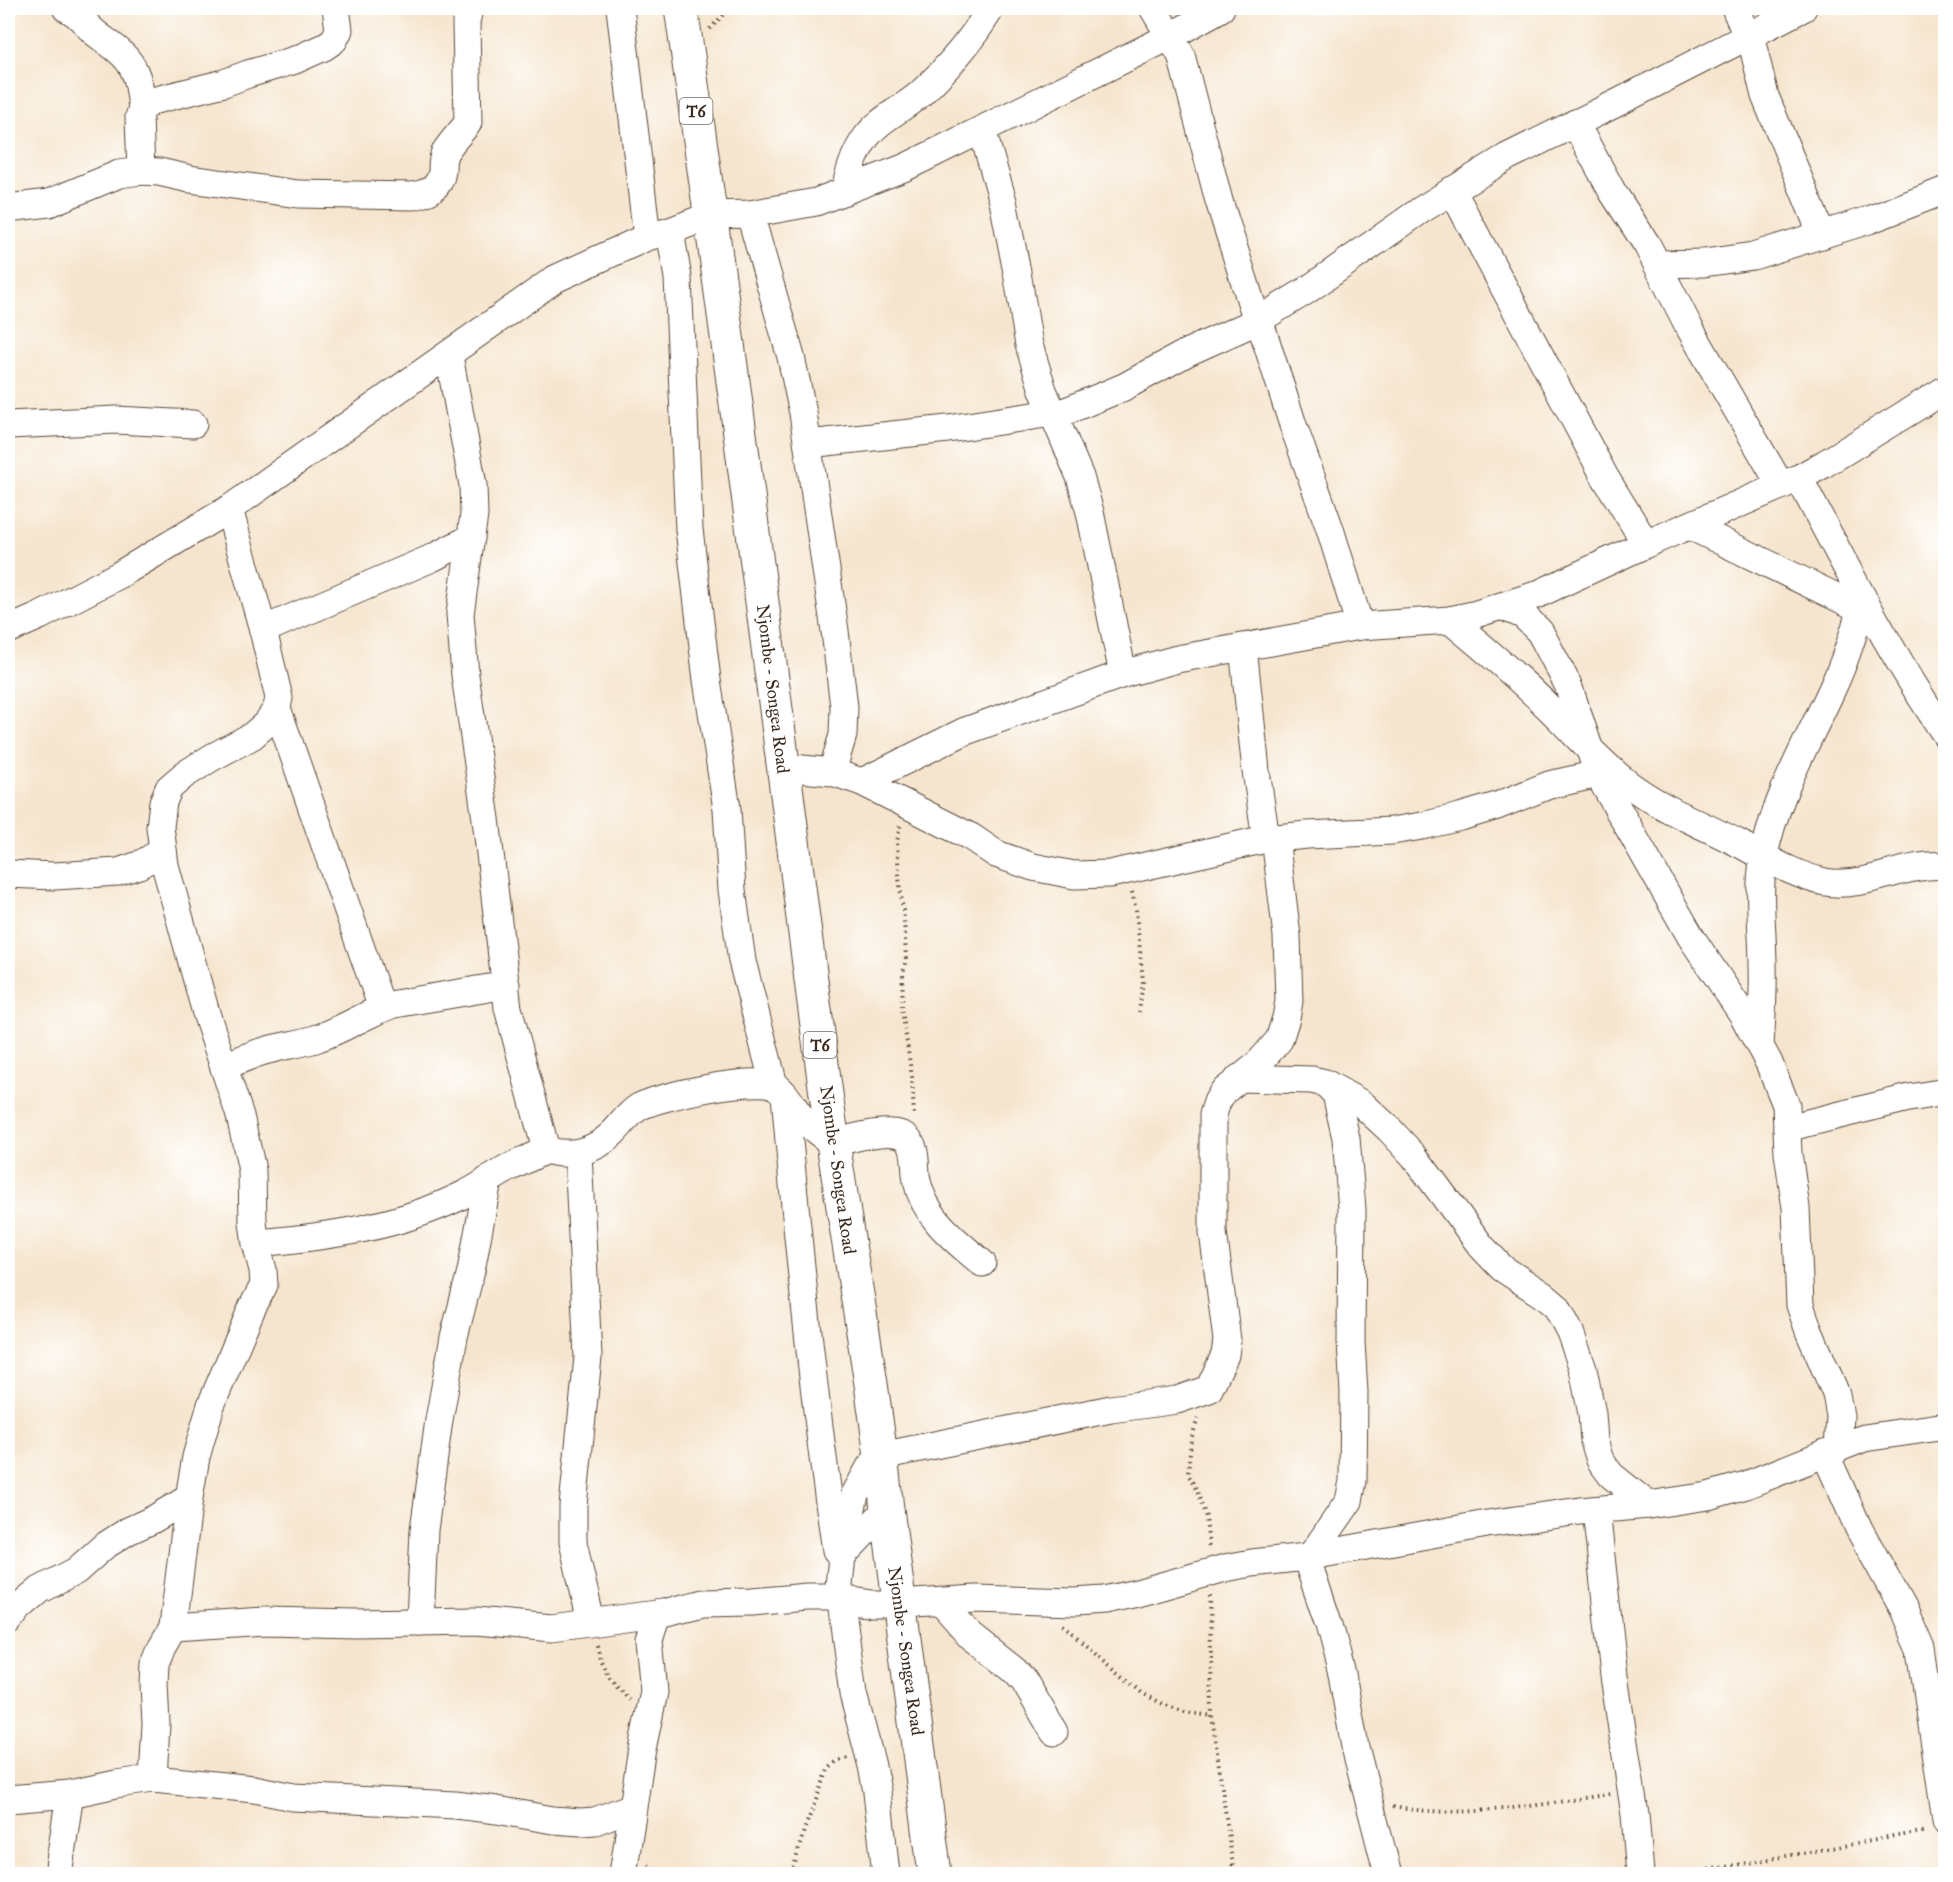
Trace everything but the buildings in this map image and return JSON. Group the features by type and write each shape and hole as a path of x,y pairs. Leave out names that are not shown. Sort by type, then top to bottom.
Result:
{"highway":[{"name":"T6","path":"681,8 711,215"},
{"name":"Njombe - Songea Road","path":"711,215 833,1143 881,1456 886,1509 935,1875"}],"street":[{"path":"66,8 122,53 137,75 142,109 139,117 141,171"},
{"path":"142,109 152,101 224,83 312,54 334,40 339,30 336,8"},
{"path":"8,208 49,203 119,174 141,171 298,194 426,194 437,185 446,150 468,123 466,23 469,8"},
{"path":"620,8 658,234 678,278 689,529 707,680 727,808 732,890 742,961 780,1090 819,1425 841,1577 853,1694 870,1756 880,1814 886,1875"},
{"path":"845,191 848,173 858,148 866,136 878,124 919,95 951,64 978,30 991,8"},
{"path":"1153,8 1181,56 1219,201 1330,529 1360,626"},
{"path":"8,630 119,575 229,509 449,356 555,279 600,257 711,215 750,214 816,202 906,167 1171,36 1221,8"},
{"path":"1735,8 1748,35 1765,96 1822,235"},
{"path":"808,444 948,429 1053,414 1124,387 1188,352 1258,320 1306,291 1421,210 1507,157 1803,8"},
{"path":"1575,123 1612,190 1647,245 1689,327 1790,482 1862,605 1946,735"},
{"path":"982,130 1007,219 1029,345 1053,414 1080,477 1090,512 1123,674"},
{"path":"1452,190 1605,477 1646,544"},
{"path":"1657,264 1704,263 1753,256 1869,220 1946,190"},
{"path":"750,214 798,385 808,444 844,707 843,735 832,772"},
{"path":"449,356 473,485 474,515 460,614 465,675 486,819 508,1008 546,1150"},
{"path":"862,782 963,732 1029,710 1123,674 1177,659 1360,626 1450,620 1536,595 1646,544 1790,482 1824,464 1946,388"},
{"path":"8,425 116,420 193,424"},
{"path":"153,1779 156,1724 155,1663 173,1627 196,1457 212,1405 252,1308 264,1285 263,1270 256,1243 252,1170 240,1116 206,1013 165,865 160,827 163,802 170,788 184,775 252,736 267,723 277,708 279,699 263,630 229,509"},
{"path":"1690,526 1862,605"},
{"path":"263,630 432,558 471,538"},
{"path":"1760,1044 1764,994 1760,890 1764,857 1784,795 1851,643 1862,605"},
{"path":"1501,606 1523,615 1540,632 1568,685 1594,762 1692,937 1760,1044 1786,1105 1788,1153 1796,1208 1800,1305 1836,1394 1840,1416 1832,1451 1859,1529 1903,1608 1921,1649 1940,1826"},
{"path":"1450,620 1527,686 1594,762 1661,806 1805,876 1826,882 1850,883 1871,880 1916,867 1946,866"},
{"path":"841,1577 855,1494 870,1467 881,1456 1111,1409 1177,1401 1209,1389 1225,1354 1227,1340 1213,1232 1214,1115 1217,1102 1223,1092 1257,1065 1279,1040 1288,1009 1287,936 1256,771 1243,647"},
{"path":"277,708 382,1008"},
{"path":"783,767 832,772 862,782 971,837 996,854 1033,867 1074,875 1110,874 1270,839 1392,831 1422,826 1488,809 1549,785 1594,762"},
{"path":"8,874 56,876 118,872 139,865 163,850"},
{"path":"224,1067 268,1050 318,1039 395,1004 506,985"},
{"path":"1239,1078 1312,1080 1325,1083 1362,1104 1389,1129 1414,1156 1481,1246 1502,1268 1557,1307 1570,1332 1583,1369 1592,1414 1594,1441 1600,1460 1611,1475 1648,1505"},
{"path":"256,1243 330,1236 378,1226 465,1195 509,1168 546,1150 558,1154 578,1153 598,1146 627,1116 641,1106 700,1090 761,1083 780,1090 815,1131 833,1143 876,1134 894,1133 905,1137 911,1144 917,1182 931,1215 941,1227 982,1263"},
{"path":"1308,1556 1349,1501 1354,1463 1351,1342 1352,1209 1346,1138 1340,1104 1336,1094 1325,1083"},
{"path":"1787,1128 1897,1100 1946,1092"},
{"path":"578,1153 588,1357 573,1506 573,1542 591,1622"},
{"path":"420,1622 424,1530 439,1420 454,1337 471,1271 488,1180"},
{"path":"841,1577 872,1604 900,1605 976,1599 1030,1602 1104,1600 1252,1563 1308,1556 1487,1524 1707,1496 1746,1485 1864,1438 1946,1426"},
{"path":"8,1622 20,1607 40,1590 76,1571 104,1547 128,1531 189,1498"},
{"path":"173,1627 265,1621 476,1621 552,1628 657,1614 703,1603 828,1597 886,1509"},
{"path":"1596,1510 1614,1676 1631,1791 1640,1875"},
{"path":"1308,1556 1332,1635 1369,1803 1388,1875"},
{"path":"941,1602 971,1636 1014,1670 1024,1681 1054,1732"},
{"path":"623,1875 632,1807 654,1692 649,1639 657,1614"},
{"path":"8,1798 70,1794 153,1779 254,1790 293,1797 455,1805 580,1822 595,1821 632,1807"},
{"path":"58,1875 70,1794"}],"path":[{"path":"907,806 897,842 906,959 903,973 902,1010 915,1106 911,1144"},
{"path":"1128,870 1136,910 1143,981 1139,1012"},
{"path":"1209,1389 1191,1440 1188,1474 1201,1500 1206,1517 1210,1572 1212,1716 1225,1825 1234,1875"},
{"path":"1030,1602 1084,1642 1142,1693 1162,1704 1185,1712 1212,1716"},
{"path":"591,1622 599,1658 616,1688 632,1702 650,1710"},
{"path":"792,1875 804,1830 828,1770 836,1762 848,1758 870,1756"},
{"path":"1369,1803 1438,1811 1484,1810 1533,1806 1631,1791"},
{"path":"1685,1875 1940,1826"}]}
